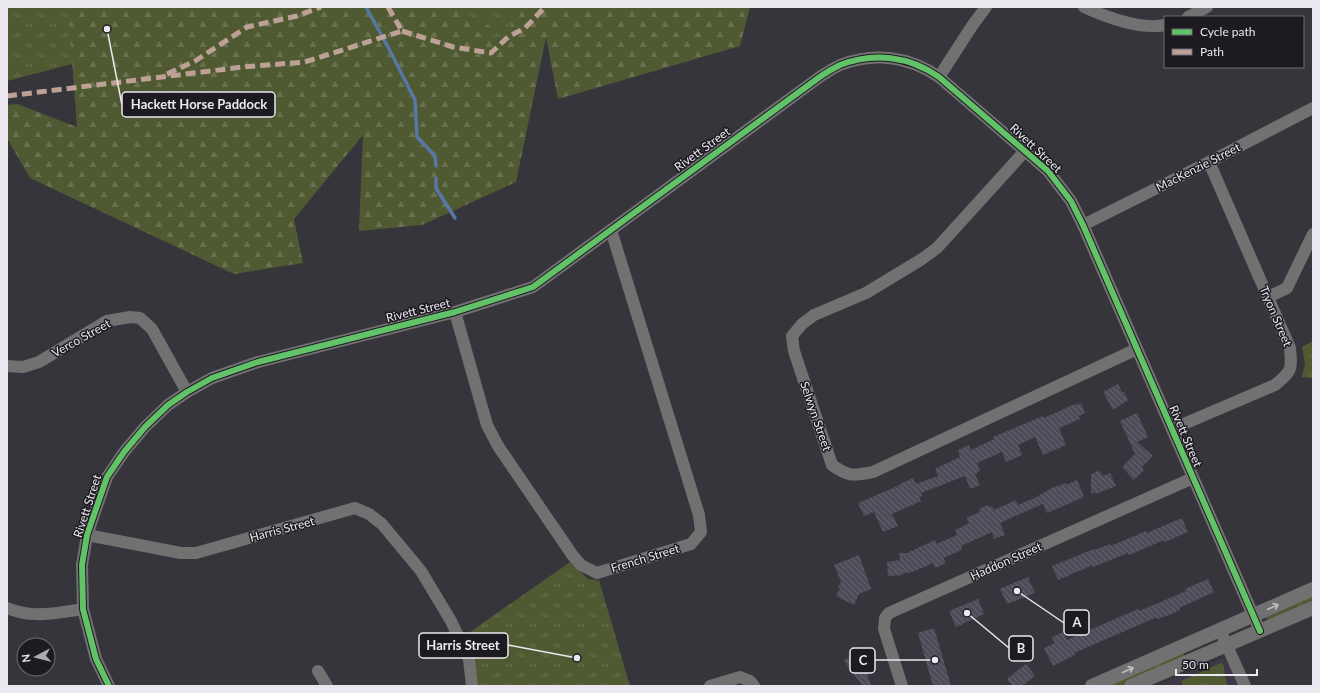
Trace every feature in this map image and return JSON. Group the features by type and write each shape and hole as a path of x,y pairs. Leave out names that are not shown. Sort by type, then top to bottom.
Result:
{"street":[{"path":"939,77 986,7"},
{"path":"1084,7 1095,12 1142,26 1164,25"},
{"path":"1190,16 1207,7"},
{"name":"Rivett Street","path":"109,686 96,659 82,609 82,565 87,535 107,477 124,452 145,427 168,405 212,378 258,362 455,312 533,287 821,76 839,66 856,60 868,58 890,58 912,62 928,69 1048,171 1071,201 1083,225 1252,616 1260,631"},
{"name":"MacKenzie Street","path":"1083,225 1210,162 1313,108"},
{"name":"Selwyn Street","path":"1025,151 937,248 917,263 866,293 814,314 802,324 792,336 794,351 832,465 843,473 847,474 857,475 873,472 1137,349"},
{"name":"Tryon Street","path":"1172,429 1275,385 1288,374 1291,364 1290,348 1210,162"},
{"name":"French Street","path":"455,312 486,425 498,446 573,556 581,565 597,573 691,544 701,532 699,515 611,230"},
{"path":"1268,297 1287,288 1313,234"},
{"name":"Verco Street","path":"7,366 23,367 39,362 107,321 130,316 140,318 152,329 187,392"},
{"name":"Haddon Street","path":"902,686 884,629 885,618 889,613 1193,478"},
{"name":"Harris Street","path":"87,535 181,553 196,553 355,508 369,514 382,524 420,571 452,621 469,659 472,686"},
{"path":"1092,686 1313,589"},
{"path":"7,608 17,612 39,615 82,609"},
{"path":"1131,686 1313,608"},
{"path":"1220,630 1228,644 1246,686"},
{"path":"318,671 327,686"},
{"path":"710,686 740,677 750,681 754,686"}],"shaded area":[{"path":"1220,659 1228,660 1240,686 1157,686"}],"green space":[{"path":"7,7 291,7 7,81"},
{"path":"82,7 453,7 490,26 493,44 513,31 507,7 750,7 740,46 558,99 546,37 516,182 422,225 359,231 363,135 294,219 303,263 234,274 30,178 7,138 7,105 17,104 77,127 69,21"},
{"path":"453,7 507,7 514,31 492,44"},
{"path":"1313,341 1313,378 1302,377 1305,364 1302,347"},
{"path":"570,562 588,579 599,580 630,686 482,686 475,684 463,637"},
{"path":"1313,592 1313,602 1267,620 1265,615"},
{"path":"1181,649 1185,657 1120,686 1097,686"},
{"path":"1221,663 1223,664 1227,686 1183,686 1181,681"}],"building":[{"path":"1118,384 1128,400 1113,410 1103,392"},
{"path":"1081,403 1085,413 1079,416 1080,419 1059,428 1066,445 1043,455 1035,437 1018,445 1022,455 1006,462 1002,452 977,463 980,471 975,474 980,485 970,489 965,476 921,493 922,496 919,498 921,501 892,514 898,526 883,532 874,512 864,516 858,503 913,478 916,484 938,476 935,469 960,457 958,450 969,445 971,450 994,439 993,437 1043,416 1044,418 1075,404"},
{"path":"1137,413 1148,437 1137,442 1153,456 1142,467 1144,470 1134,480 1122,467 1135,454 1120,421"},
{"path":"1099,471 1103,476 1110,473 1116,486 1096,494 1095,492 1091,494 1091,475"},
{"path":"1077,480 1084,497 1047,513 1043,504 1000,523 1005,535 994,539 992,532 961,546 962,550 943,558 946,563 935,568 933,563 912,572 903,573 903,575 888,576 887,562 900,560 899,553 907,553 935,540 937,544 957,535 955,530 969,523 966,518 980,512 979,509 988,505 989,507 992,506 994,510 1016,500 1018,505 1039,496 1052,488 1066,483 1066,485"},
{"path":"1182,518 1188,532 1165,542 1164,540 1129,555 1128,553 1093,567 1093,565 1058,580 1052,566 1094,549 1095,550 1110,544 1111,546 1146,531 1147,533"},
{"path":"859,555 871,589 859,594 854,605 836,596 841,582 834,565"},
{"path":"1028,577 1035,593 1007,604 1000,589"},
{"path":"1208,579 1214,592 1179,608 1180,610 1169,615 1157,619 1157,617 1074,653 1075,655 1053,666 1044,648 1055,643 1052,637 1063,632 1067,640 1138,609 1139,611 1163,601"},
{"path":"978,599 984,614 956,627 949,611"},
{"path":"934,628 951,686 933,686 918,633"},
{"path":"855,652 868,668 866,670 871,686 863,686 844,661"},
{"path":"1026,664 1035,676 1022,686 1012,686 1007,679"}],"waterway":[{"path":"366,7 415,100 417,137 435,156 436,166"},
{"path":"436,178 436,188 455,218"}],"marked path":[{"path":"167,74 195,61 247,27 297,16 321,7"},
{"path":"388,7 402,31"},
{"path":"402,31 453,47 491,53 508,37 525,28 545,7"},
{"path":"7,96 243,67 305,62 402,31"}],"cycle path":[{"path":"109,686 96,659 83,609 82,565 87,535 107,477 124,452 145,427 168,405 212,378 258,362 455,312 533,287 821,76 840,65 866,58 891,58 916,64 939,77 1048,171 1071,201 1083,225 1260,631"}],"place":[{"name":"Hackett Horse Paddock","path":"107,29"},
{"name":"A","path":"1017,591"},
{"name":"B","path":"967,613"},
{"name":"Harris Street","path":"577,658"},
{"name":"C","path":"935,660"}]}
